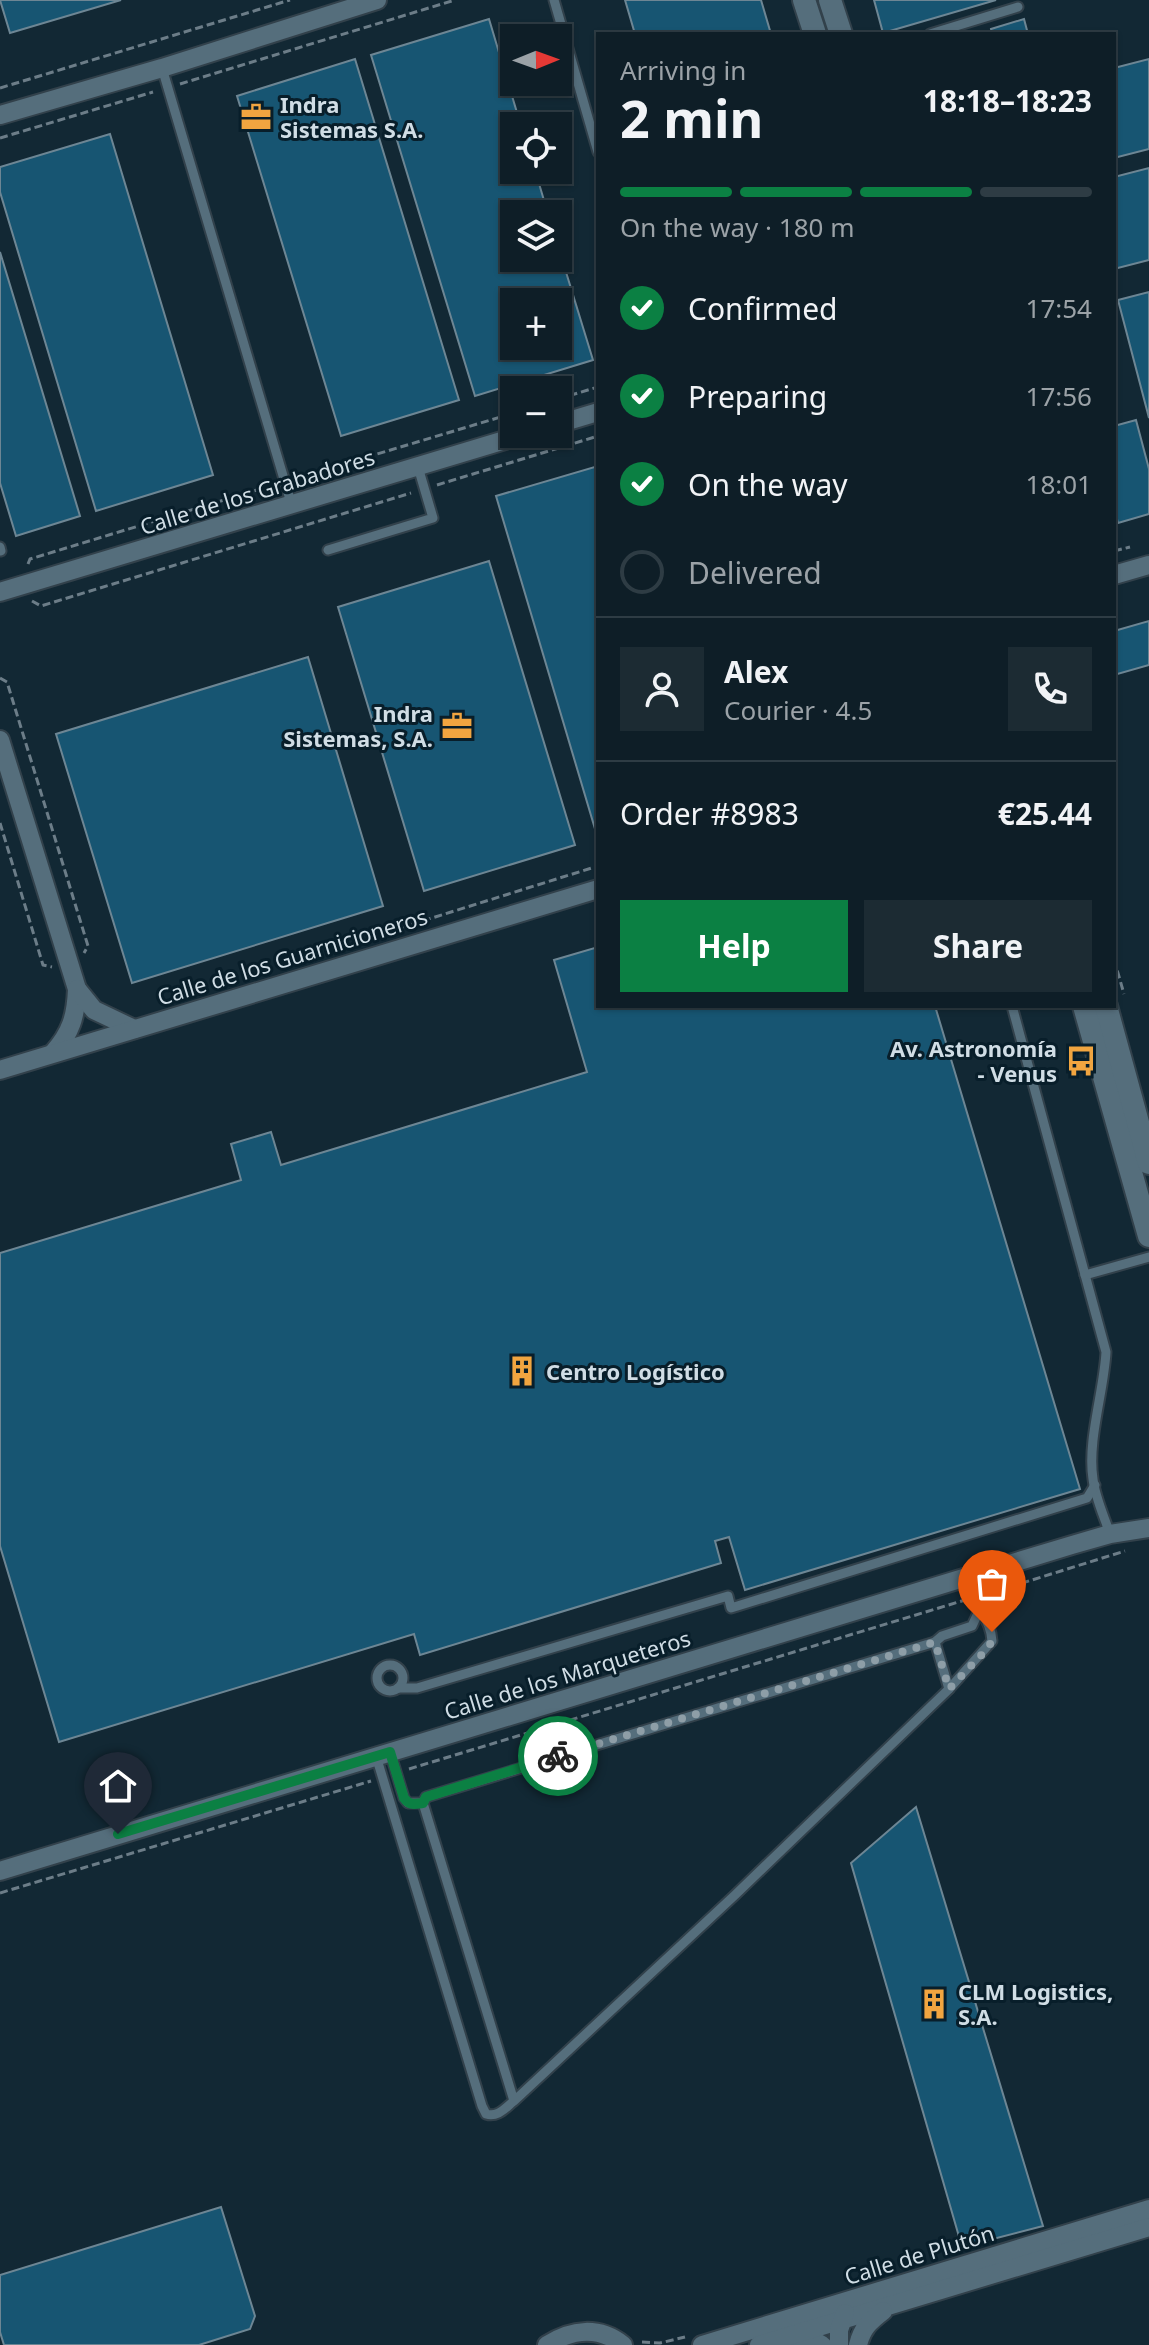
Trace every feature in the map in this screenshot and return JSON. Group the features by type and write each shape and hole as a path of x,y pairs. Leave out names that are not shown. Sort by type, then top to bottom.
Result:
{"street":[{"path":"0,115 377,0"},
{"path":"804,0 814,32"},
{"path":"830,0 840,32"},
{"path":"572,420 596,413"},
{"name":"Calle de los Grabadores","path":"1,593 500,442"},
{"path":"1116,574 1149,565"},
{"path":"0,740 77,989 76,1016 66,1038 53,1053"},
{"name":"Calle de los Guarnicioneros","path":"0,1070 596,890"},
{"path":"77,989 94,1010 134,1029"},
{"path":"1085,1008 1149,1236"},
{"path":"1107,1008 1149,1163"},
{"name":"Calle de los Marqueteros","path":"0,1871 1110,1534 1149,1528"},
{"name":"Calle de Plutón","path":"694,2341 780,2330 902,2293 1149,2209"},
{"name":"Calle de Plutón","path":"902,2293 1149,2227"},
{"path":"780,2330 806,2318 840,2333 848,2306 902,2293"},
{"path":"858,2345 868,2322 902,2293"},
{"path":"780,2330 822,2345"},
{"name":"Calle de Plutón","path":"759,2345 780,2330"},
{"path":"547,2345 562,2335 582,2331 602,2333 629,2342"}],"lane":[{"path":"554,0 596,145"},
{"path":"937,32 1018,7"},
{"path":"162,68 292,506"},
{"path":"328,550 433,518 418,467"},
{"path":"1013,1008 1106,1352 1092,1478 1110,1534"},
{"path":"1085,1275 1149,1257"},
{"path":"398,1688 417,1688 728,1596 731,1608 1087,1498 1095,1485"},
{"path":"383,1754 382,1777 482,2106 486,2114 498,2114 735,1895 949,1689 992,1641 971,1576"},
{"path":"514,2101 423,1803 426,1797 935,1642 942,1636 972,1626 980,1609"},
{"path":"935,1642 949,1689"},
{"path":"383,1754 396,1773 408,1803 423,1803"}],"path":[{"path":"0,88 290,0"},
{"path":"0,138 455,0"},
{"path":"572,395 596,388"},
{"path":"24,570 30,559 500,417"},
{"path":"31,601 41,606 596,437"},
{"path":"1116,550 1130,547"},
{"path":"0,678 7,682 88,946 82,959"},
{"path":"0,823 43,965 56,968"},
{"path":"401,928 596,867"},
{"path":"396,1773 1135,1549"},
{"path":"0,1893 382,1777"},
{"path":"629,2342 651,2345 694,2341"}],"building":[{"path":"0,0 121,0 10,33"},
{"path":"625,0 761,0 770,32 634,32"},
{"path":"874,0 996,0 886,32 883,32"},
{"path":"489,19 500,56 500,96 512,96 517,112 500,112 500,184 539,184 544,200 500,200 500,272 566,272 571,288 500,288 500,360 572,360 572,292 593,360 541,376 500,376 500,388 475,396 371,55"},
{"path":"1024,19 1027,32 992,32 991,29"},
{"path":"355,59 459,400 341,436 237,96"},
{"path":"1149,59 1149,149 1116,157 1116,67"},
{"path":"110,134 213,475 96,511 0,192 0,167"},
{"path":"1149,168 1149,260 1116,268 1116,176"},
{"path":"0,252 80,516 16,536 0,483"},
{"path":"1149,292 1149,418 1118,300"},
{"path":"1136,420 1149,469 1149,514 1118,523 1116,515 1116,425"},
{"path":"596,467 596,832 496,496"},
{"name":"Indra Sistemas, S.A.","path":"489,561 575,845 424,891 338,607"},
{"path":"1149,621 1149,665 1116,674 1116,630"},
{"path":"308,657 383,906 132,983 56,734"},
{"name":"Centro Logístico","path":"596,948 596,1008 936,1008 1080,1489 745,1590 729,1537 715,1541 721,1563 420,1655 414,1634 59,1742 0,1546 0,1253 241,1180 231,1144 271,1132 281,1165 587,1072 554,960"},
{"name":"CLM Logistics, S.A.","path":"916,1807 1043,2226 962,2247 851,1863"},
{"path":"221,2207 255,2316 250,2329 199,2345 4,2345 0,2332 0,2275"}],"way so far":[{"path":"558,1756 935,1642 949,1689 987,1649 992,1641 992,1632"}],"place":[{"name":"Indra Sistemas S.A.","path":"256,117"},
{"name":"Indra Sistemas, S.A.","path":"457,726"},
{"name":"Av. Astronomía - Venus","path":"1081,1061"},
{"name":"Centro Logístico","path":"522,1371"},
{"name":"CLM Logistics, S.A.","path":"934,2004"}],"route":[{"path":"118,1834 390,1752 404,1798 413,1805 423,1803 426,1797 558,1756"}]}
